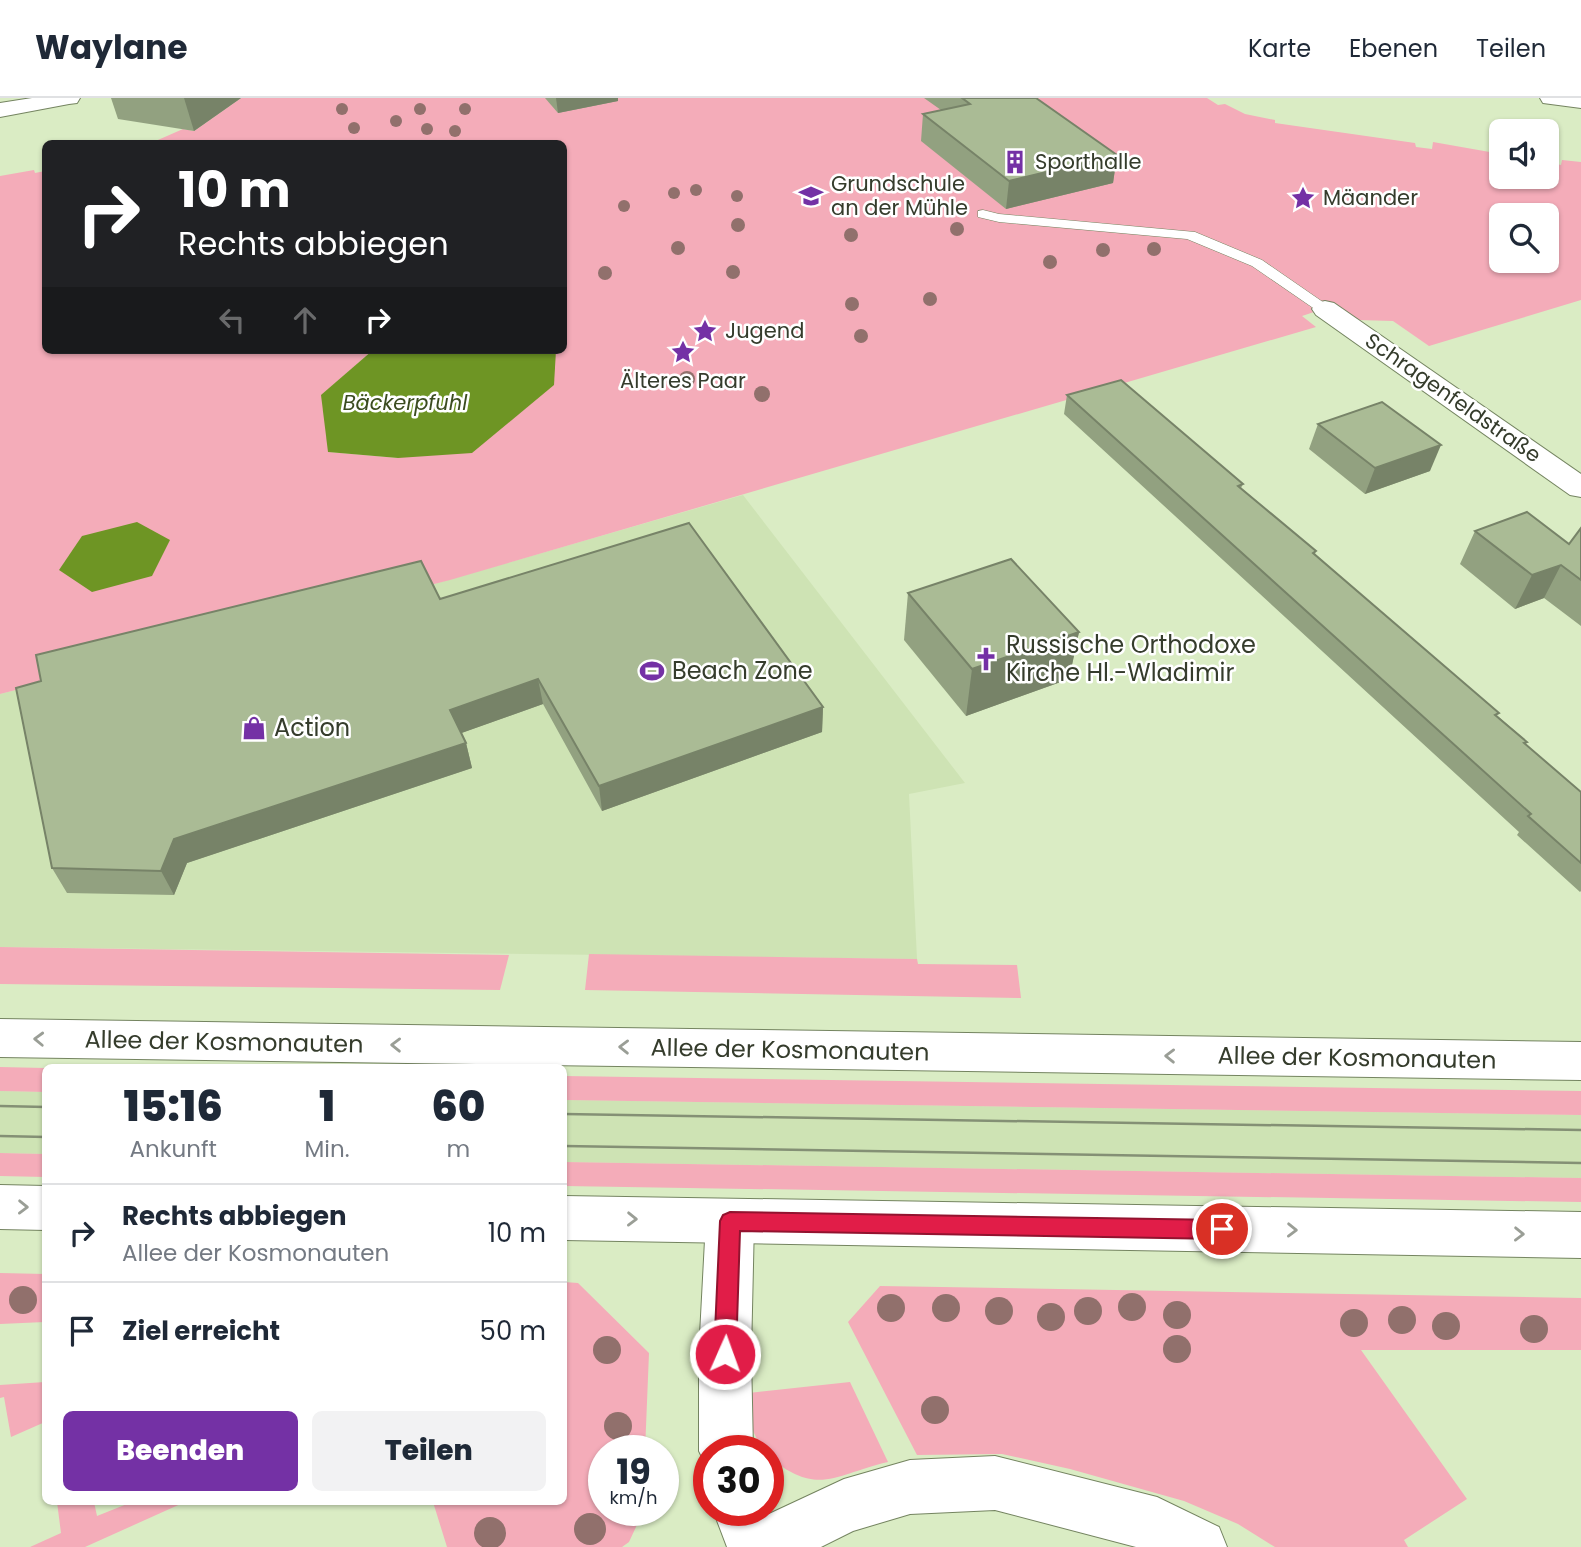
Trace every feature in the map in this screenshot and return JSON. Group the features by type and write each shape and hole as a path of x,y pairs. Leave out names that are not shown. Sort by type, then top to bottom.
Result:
{"main road":[{"path":"0,110 69,98"},
{"path":"1551,98 1581,102"},
{"name":"Schragenfeldstraße","path":"1325,309 1581,488"},
{"name":"Allee der Kosmonauten","path":"0,1038 1581,1061"},
{"path":"0,1207 42,1208"},
{"path":"567,1218 1581,1235"},
{"path":"726,1435 725,1354 730,1221"},
{"path":"763,1547 844,1506 910,1487 995,1483 1157,1525 1199,1547"},
{"path":"746,1526 755,1547"}],"lane":[{"path":"984,214 1025,221 1190,235 1257,263 1325,309"}],"shaded area":[{"path":"241,98 1207,98 1218,105 1225,104 1245,114 1275,120 1275,123 1415,143 1416,147 1432,149 1433,142 1489,152 1489,189 1559,189 1559,165 1562,160 1581,162 1581,300 1429,346 1393,321 1358,320 1332,306 1302,316 1316,327 450,580 0,694 0,176 34,170 35,173 42,172 42,354 368,354 322,395 329,452 398,458 554,354 567,354 567,140 158,140 183,129 194,131"},
{"path":"743,495 965,783 909,794 917,959 0,947 0,694 427,586"},
{"path":"0,947 509,955 500,990 0,984"},
{"path":"589,954 917,959 918,964 1017,965 1021,998 585,990"},
{"path":"0,1067 42,1068 42,1092 0,1091"},
{"path":"567,1076 1581,1091 1581,1115 567,1100"},
{"path":"0,1091 42,1092 42,1154 0,1153"},
{"path":"567,1100 1581,1115 1581,1178 567,1162"},
{"path":"0,1153 42,1154 42,1177 0,1176"},
{"path":"567,1162 1581,1178 1581,1202 567,1186"},
{"path":"0,1273 42,1274 42,1322 0,1324"},
{"path":"567,1282 578,1283 649,1353 646,1435 588,1435 588,1526 636,1526 629,1542 622,1547 447,1547 434,1505 567,1505"},
{"path":"880,1286 1581,1298 1581,1350 1361,1350 1467,1499 1404,1540 1408,1547 1275,1547 1238,1524 1184,1501 1070,1469 1002,1454 917,1455 848,1322"},
{"path":"42,1382 42,1423 11,1437 4,1397 0,1398 0,1385"},
{"path":"850,1382 888,1462 840,1476 814,1480 785,1469 784,1435 755,1435 748,1421 749,1393"},
{"path":"57,1505 95,1505 97,1516 124,1505 178,1505 85,1547 30,1547 61,1533"}],"water":[{"name":"Bäckerpfuhl","path":"368,354 556,354 554,385 472,453 398,458 328,452 321,395"},
{"path":"137,522 170,540 152,576 92,592 59,570 82,536"}],"building":[{"path":"962,98 1036,98 1117,155 1009,181 923,114 970,104"},
{"path":"1121,380 1243,484 1238,486 1316,551 1313,553 1499,713 1495,715 1581,792 1581,863 1528,816 1531,814 1067,395"},
{"path":"1382,402 1441,445 1375,468 1318,424"},
{"path":"1527,512 1569,544 1581,528 1581,580 1561,565 1532,575 1475,531"},
{"path":"689,523 823,707 599,786 538,679 450,710 466,743 174,839 161,871 52,868 16,688 41,681 36,655 421,561 440,599"},
{"path":"1011,559 1079,632 972,669 908,593"}],"tram line":[{"path":"0,1106 42,1107"},
{"path":"567,1114 1581,1130"},
{"path":"0,1136 42,1137"},
{"path":"567,1146 1581,1163"}],"place":[{"name":"Sporthalle","path":"1015,162"},
{"name":"Grundschule an der Mühle","path":"811,196"},
{"name":"Mäander","path":"1303,198"},
{"name":"Jugend","path":"705,331"},
{"name":"Älteres Paar","path":"683,352"},
{"name":"Russische Orthodoxe Kirche Hl.-Wladimir","path":"986,659"},
{"name":"Beach Zone","path":"652,671"},
{"name":"Action","path":"254,728"}],"route":[{"path":"725,1354 730,1221 1222,1229"}]}
